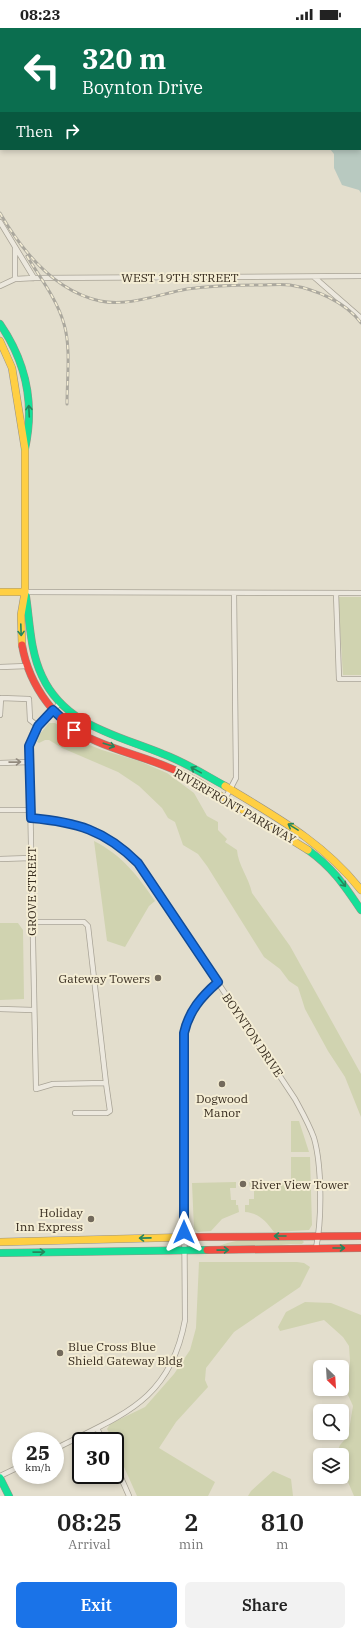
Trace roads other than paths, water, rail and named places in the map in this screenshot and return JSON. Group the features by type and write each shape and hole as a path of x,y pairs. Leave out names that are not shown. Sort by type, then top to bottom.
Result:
{"main road":[{"name":"RIVERFRONT PARKWAY","path":"0,324 16,351 26,380 30,432 25,449 25,592 21,615 21,629 24,655 40,693 53,710 74,730 90,738 164,765 198,782 307,849 326,863 341,880 361,910"},
{"name":"RIVERFRONT PARKWAY","path":"0,341 8,355 15,377 20,433 25,449"},
{"path":"0,592 25,592"},
{"name":"RIVERFRONT PARKWAY","path":"25,592 30,616 33,653 47,686 60,703 86,725 164,754 195,769 318,844 350,874 361,890"},
{"path":"0,1242 184,1237 361,1236"},
{"path":"0,1253 361,1248"},
{"path":"0,1477 9,1496"}],"street":[{"path":"0,222 34,278"},
{"path":"15,246 15,279"},
{"name":"WEST 19TH STREET","path":"0,286 15,279 34,278 361,276"},
{"path":"314,277 361,318"},
{"path":"25,592 361,593"},
{"path":"225,799 236,778 234,593"},
{"path":"336,593 338,679 361,679"},
{"path":"0,667 28,666"},
{"path":"0,715 1,698 29,699 30,720 38,726"},
{"name":"GROVE STREET","path":"60,703 38,726 29,746 31,922 36,1089 53,1084 106,1083"},
{"path":"0,763 30,762"},
{"path":"0,810 30,810"},
{"name":"BOYNTON DRIVE","path":"31,818 59,821 87,828 122,847 138,863 218,982 295,1099 307,1120 318,1157 318,1237 316,1248"},
{"path":"0,859 31,858"},
{"path":"31,922 84,922 88,926 110,1111 107,1113 76,1113"},
{"path":"64,1444 127,1412 140,1403 167,1374 176,1357 182,1340 185,1320 184,1033 193,1009 203,996 218,982"},
{"path":"0,1009 33,1010"},
{"path":"97,1428 99,1432"},
{"path":"0,1477 12,1471"},
{"path":"124,1484 129,1496"}],"railway":[{"path":"0,213 29,255 41,268 68,288 84,296 100,301 133,301 187,289 205,287 290,285 319,293 339,303 361,323"},
{"path":"27,256 53,297 64,324 68,353 67,404"}],"place":[{"name":"Gateway Towers","path":"158,978"},
{"name":"Dogwood Manor","path":"222,1084"},
{"name":"River View Tower","path":"243,1184"},
{"name":"Holiday Inn Express","path":"91,1219"},
{"name":"Blue Cross Blue Shield Gateway Bldg","path":"60,1353"}]}
